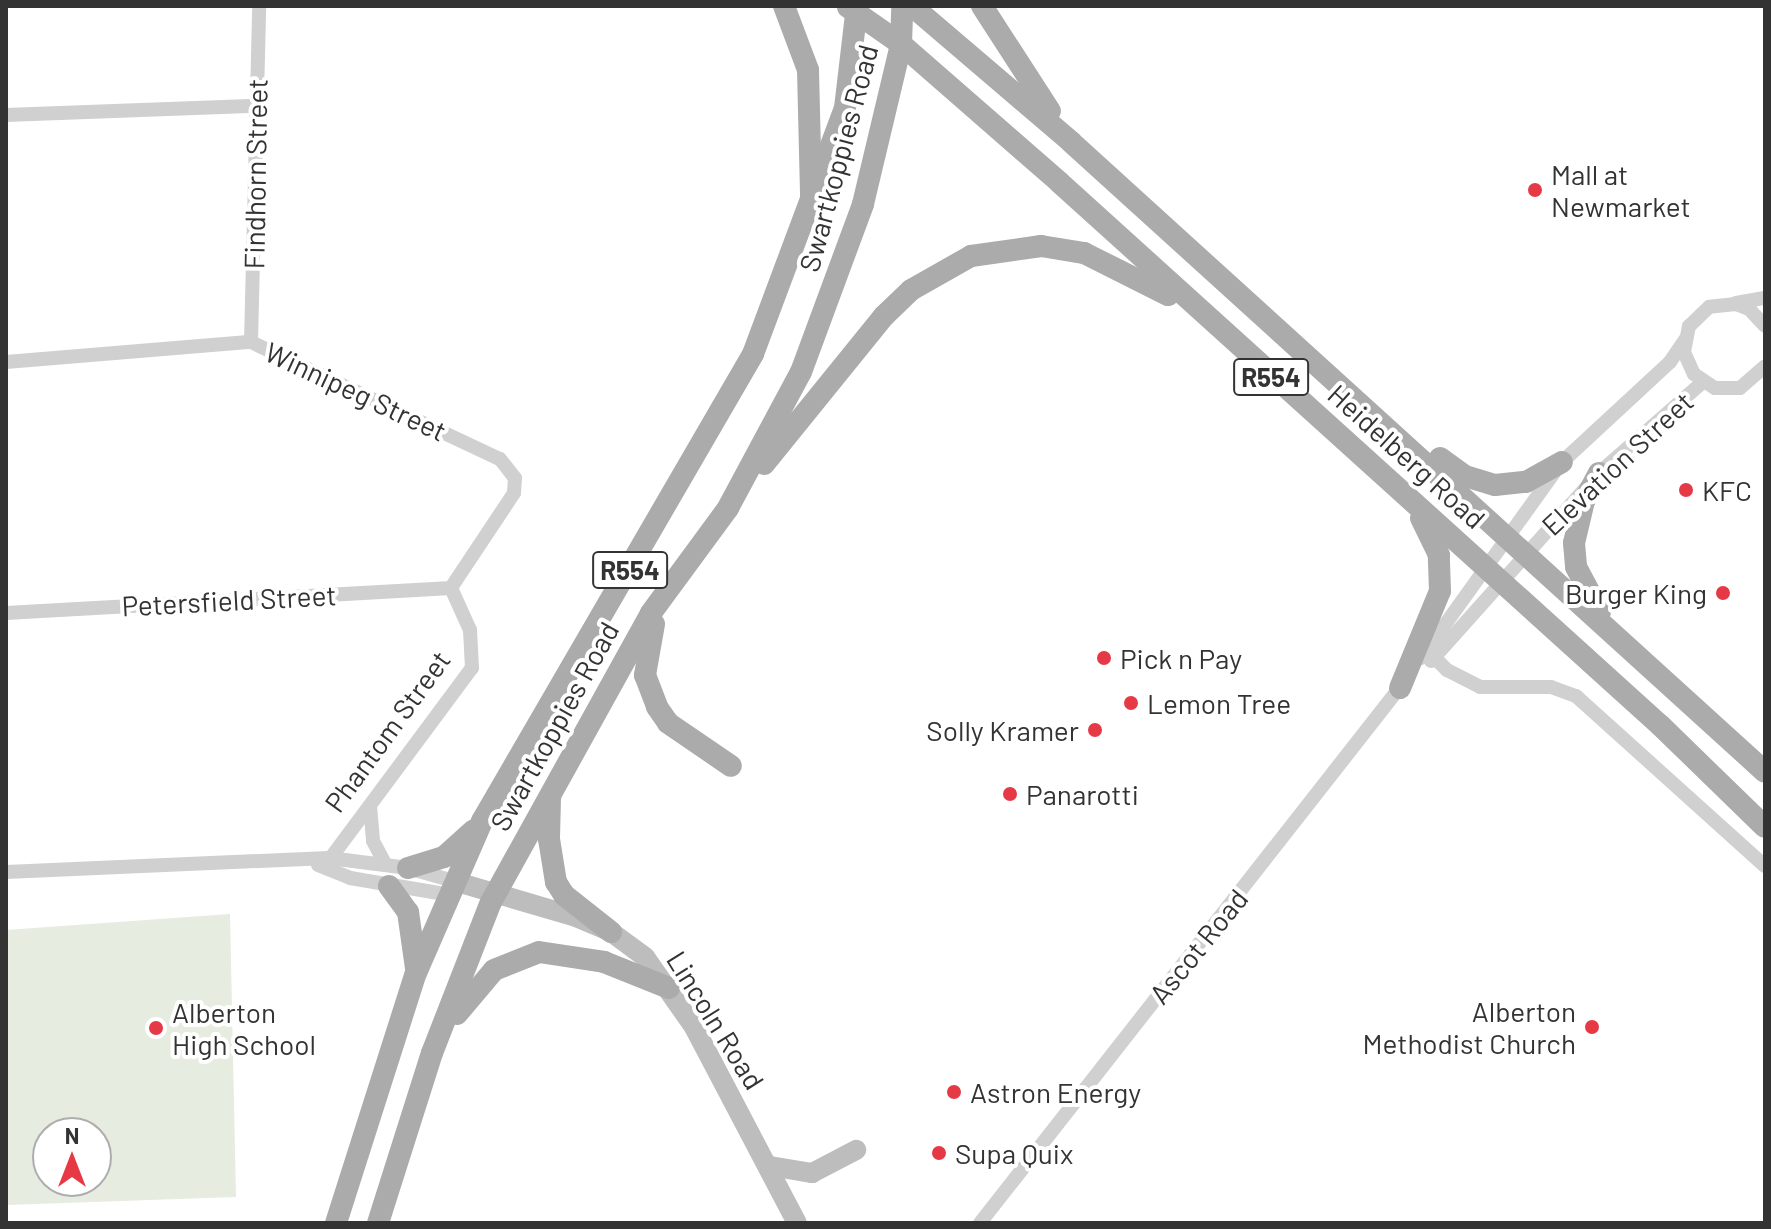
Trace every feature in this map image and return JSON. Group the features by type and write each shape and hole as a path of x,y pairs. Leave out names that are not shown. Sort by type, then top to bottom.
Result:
{"main road":[{"path":"784,6 808,70 812,206"},
{"name":"Swartkoppies Road","path":"378,1223 432,1053 494,897 551,792 671,587 728,508 801,372 863,204 901,44 902,6"},
{"name":"Heidelberg Road","path":"912,6 1071,142 1765,772"},
{"path":"982,6 1071,142"},
{"name":"Swartkoppies Road","path":"336,1223 416,973 482,821 753,354 812,206 845,108 853,8"},
{"name":"Heidelberg Road","path":"853,8 901,44 1406,494 1765,827"},
{"path":"728,508 884,316 911,290 971,256 1041,246 1084,253 1203,315"},
{"path":"1345,389 1483,484 1526,482 1562,462"},
{"path":"1599,473 1575,527 1574,554 1583,583 1615,636"},
{"path":"1400,688 1435,611 1440,583 1435,538 1406,494"},
{"path":"671,587 646,655 649,690 668,723 731,766"},
{"path":"551,792 549,839 556,882 564,895 611,932"},
{"path":"416,973 408,912 394,873 444,857 482,821"},
{"path":"432,1053 480,983 522,956 577,955 669,988"}],"street":[{"name":"Findhorn Street","path":"251,342 259,6"},
{"path":"6,115 257,106"},
{"name":"Elevation Street","path":"1494,574 1517,545 1562,462 1670,362 1697,316 1727,304 1765,298"},
{"path":"1727,304 1749,309 1765,326"},
{"name":"Elevation Street","path":"1685,340 1688,364 1703,382 1740,388 1765,366"},
{"name":"Winnipeg Street","path":"6,362 251,342 510,468 514,493 451,588"},
{"name":"Elevation Street","path":"1517,545 1703,382"},
{"path":"1494,574 1432,654 1480,687 1551,687 1576,696 1765,866"},
{"name":"Petersfield Street","path":"6,613 451,588"},
{"name":"Phantom Street","path":"327,862 472,668 470,630 451,588"},
{"name":"Ascot Road","path":"989,1220 1415,668 1432,654"},
{"path":"370,806 373,841 394,873"},
{"name":"Phantom Street","path":"6,872 302,859 394,873 533,905"},
{"name":"Phantom Street","path":"327,862 394,873 454,888"},
{"name":"Lincoln Road","path":"533,905 611,932 645,957 669,988 770,1166 797,1223"},
{"path":"770,1166 812,1173 856,1150"}],"shaded area":[{"name":"Alberton High School","path":"230,914 236,1197 6,1205 6,930"}],"place":[{"name":"Mall at Newmarket","path":"1535,190"},
{"name":"KFC","path":"1686,490"},
{"name":"Burger King","path":"1723,593"},
{"name":"Pick n Pay","path":"1104,658"},
{"name":"Lemon Tree","path":"1131,703"},
{"name":"Solly Kramer","path":"1095,730"},
{"name":"Panarotti","path":"1010,794"},
{"name":"Alberton Methodist Church","path":"1592,1027"},
{"name":"Alberton High School","path":"156,1028"},
{"name":"Astron Energy","path":"954,1092"},
{"name":"Supa Quix","path":"939,1153"}]}
